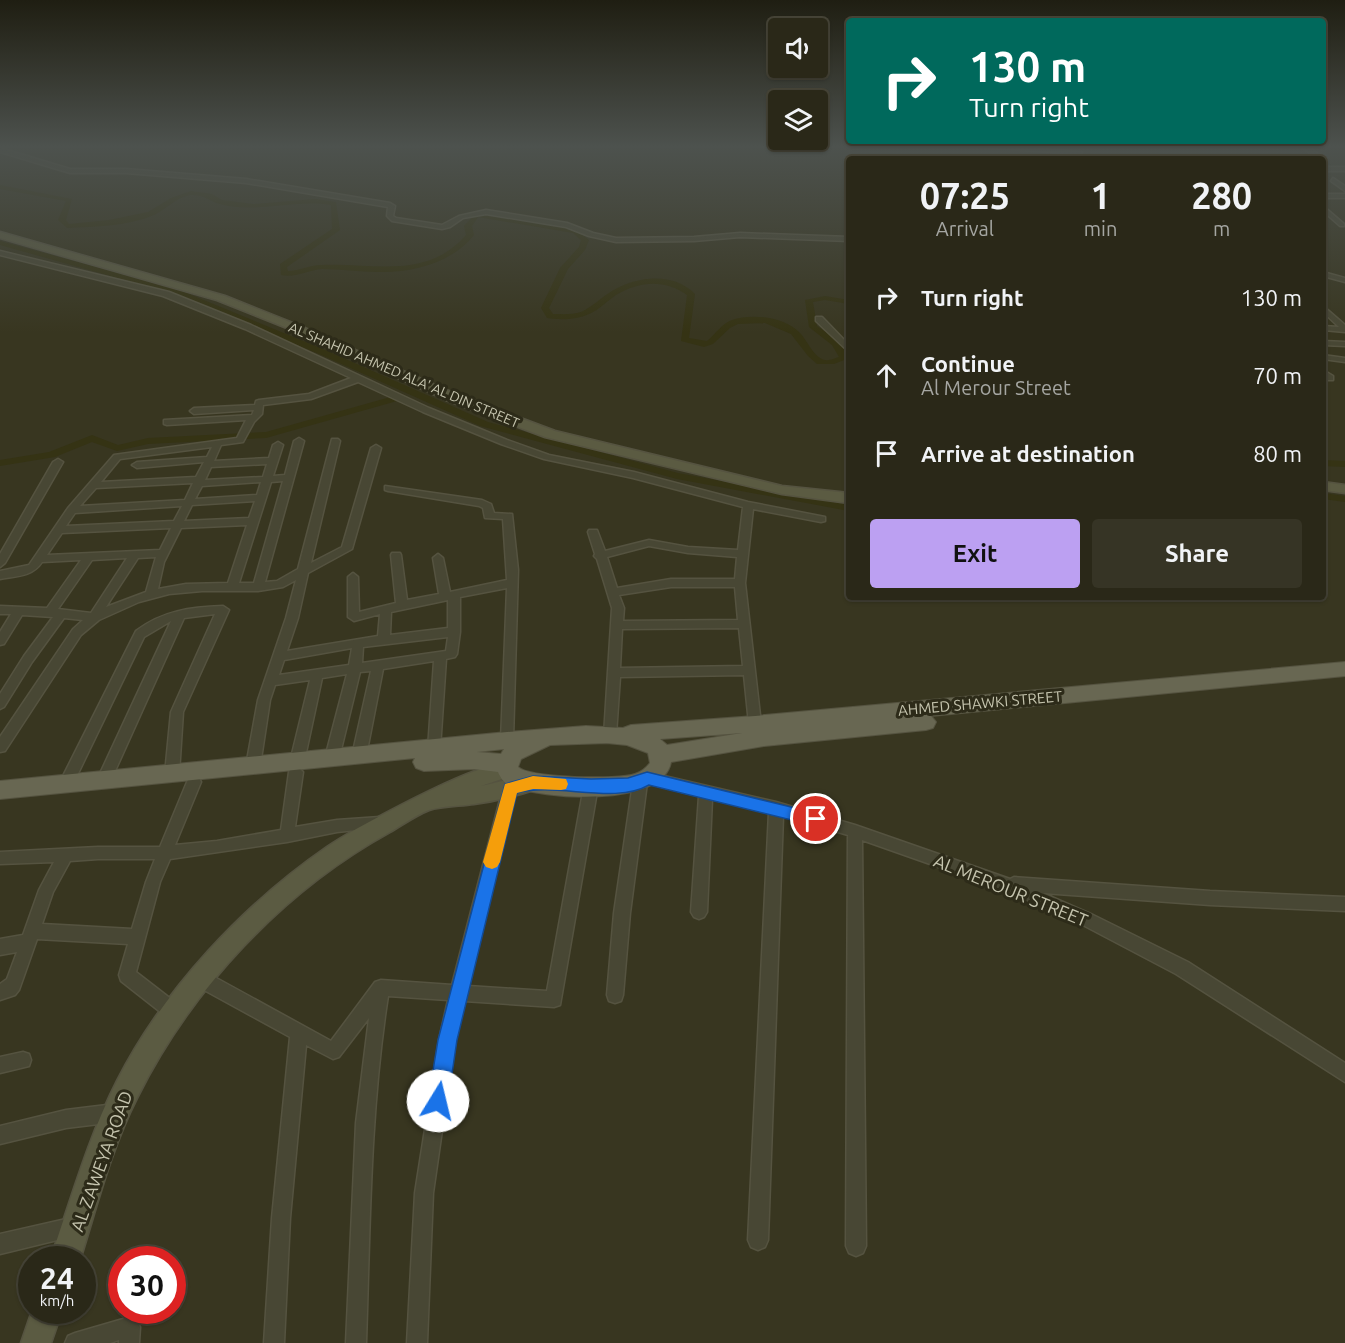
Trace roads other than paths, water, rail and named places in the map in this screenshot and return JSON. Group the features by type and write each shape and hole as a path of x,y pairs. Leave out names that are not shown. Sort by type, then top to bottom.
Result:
{"main road":[{"name":"AL SHAHID AHMED ALA' AL DIN STREET","path":"0,236 221,298 301,330 471,405 550,434 782,490 846,498"},
{"path":"1326,486 1345,489"},
{"name":"AHMED SHAWKI STREET","path":"612,735 755,724 1345,669"},
{"name":"AHMED SHAWKI STREET","path":"661,755 764,738 1345,680"},
{"path":"0,790 52,789 194,782 296,767 332,758 507,740 612,735 651,743 661,755 658,770 643,780 591,786 533,782 514,778 464,760 296,767 253,766 104,780 52,789 0,802"},
{"path":"508,774 508,759 516,750 545,738"},
{"name":"AL ZAWEYA ROAD","path":"70,1246 115,1113 150,1047 201,979 262,912 338,851 387,822 429,801 474,796 508,774"},
{"path":"36,1343 43,1324"}],"street":[{"path":"392,208 390,216 394,220 438,227 448,226 455,219 467,214 486,213 567,225 591,235 616,240 694,239 740,235 846,239"},
{"path":"1326,210 1342,225"},
{"path":"0,253 166,294 242,324 426,410 547,457 644,478 748,505 821,519"},
{"path":"1326,275 1345,280"},
{"path":"1326,310 1345,329"},
{"path":"1326,316 1345,318"},
{"path":"819,320 846,347"},
{"path":"1326,328 1345,329"},
{"path":"1326,342 1345,344"},
{"path":"1326,357 1345,360"},
{"path":"0,575 27,571 39,559 72,510 96,485 114,459 120,456 218,443 244,436 250,421 258,414 261,402 311,396 360,378"},
{"path":"194,411 258,407"},
{"path":"167,422 255,417"},
{"path":"258,587 299,441"},
{"path":"253,766 261,714 280,656 335,441"},
{"path":"151,592 154,576 163,553 218,443"},
{"path":"232,587 278,445"},
{"path":"0,746 76,632 94,617 151,592 187,587 258,587 279,584 346,549 376,448"},
{"path":"136,465 273,461"},
{"path":"0,563 58,462"},
{"path":"96,485 289,478"},
{"path":"388,488 482,503 488,506 489,516 508,516 513,583 507,740"},
{"path":"72,510 262,498"},
{"path":"748,505 741,554 740,582 755,724"},
{"path":"58,531 254,521"},
{"path":"593,532 599,556 615,592 618,608 613,673 612,735"},
{"path":"599,556 649,543 688,550 741,554"},
{"path":"39,559 163,553"},
{"path":"94,617 134,555"},
{"path":"396,555 402,605"},
{"path":"0,704 89,557"},
{"path":"270,681 452,654 450,595 438,558"},
{"path":"353,577 354,617 513,583"},
{"path":"615,592 671,583 740,582"},
{"path":"384,639 386,609"},
{"path":"0,610 94,617"},
{"path":"52,789 140,634 160,620 180,614 223,610 177,712 172,774"},
{"path":"0,641 19,611"},
{"path":"104,780 180,614"},
{"path":"616,625 744,624"},
{"path":"280,656 384,639 453,632"},
{"path":"332,758 355,668 358,643"},
{"path":"434,749 440,656"},
{"path":"359,756 378,665"},
{"path":"613,673 749,670"},
{"path":"287,836 296,767 317,674"},
{"path":"420,1343 424,1193 447,1040 508,774"},
{"path":"615,995 622,913 643,780"},
{"name":"AL MEROUR STREET","path":"643,780 776,808 855,831 1004,883 1095,924 1182,968 1345,1073"},
{"path":"174,1012 127,975 153,882 194,782"},
{"path":"381,988 554,999 591,786"},
{"path":"699,912 706,792"},
{"path":"758,1240 776,808"},
{"path":"0,858 164,853 287,836 338,826 387,822"},
{"path":"855,831 856,1245"},
{"path":"0,992 9,989 13,984 46,890 65,856"},
{"path":"1004,883 1210,898 1345,904"},
{"path":"0,947 30,937 138,937"},
{"path":"201,979 333,1051 381,988"},
{"path":"356,1343 365,1099 370,1048 381,988"},
{"path":"274,1343 281,1218 299,1032"},
{"path":"0,1065 23,1060"},
{"path":"0,1135 66,1119 115,1113"},
{"path":"0,1244 77,1227"},
{"path":"75,1343 130,1327 129,1343"}],"waterway":[{"path":"67,208 62,220 67,226 130,219 150,214 161,208"},
{"path":"334,208 336,230 283,266 284,273 320,267 386,270 420,265 444,256 463,243 470,235 468,226 476,215 484,215 575,231 585,240 582,248 564,268 545,308 550,316 583,314 627,287 646,281 665,281 691,294 684,339 696,343 710,343 727,326 735,322 765,320 791,330 816,359 827,363 844,358 836,343 813,327 809,300 825,298 846,302"},
{"path":"0,243 174,291 322,352 484,424 677,476 846,507"},
{"path":"0,463 51,455 92,438 117,448 148,441 266,435 394,399"},
{"path":"1326,463 1345,464"},
{"path":"1326,496 1345,499"}]}
